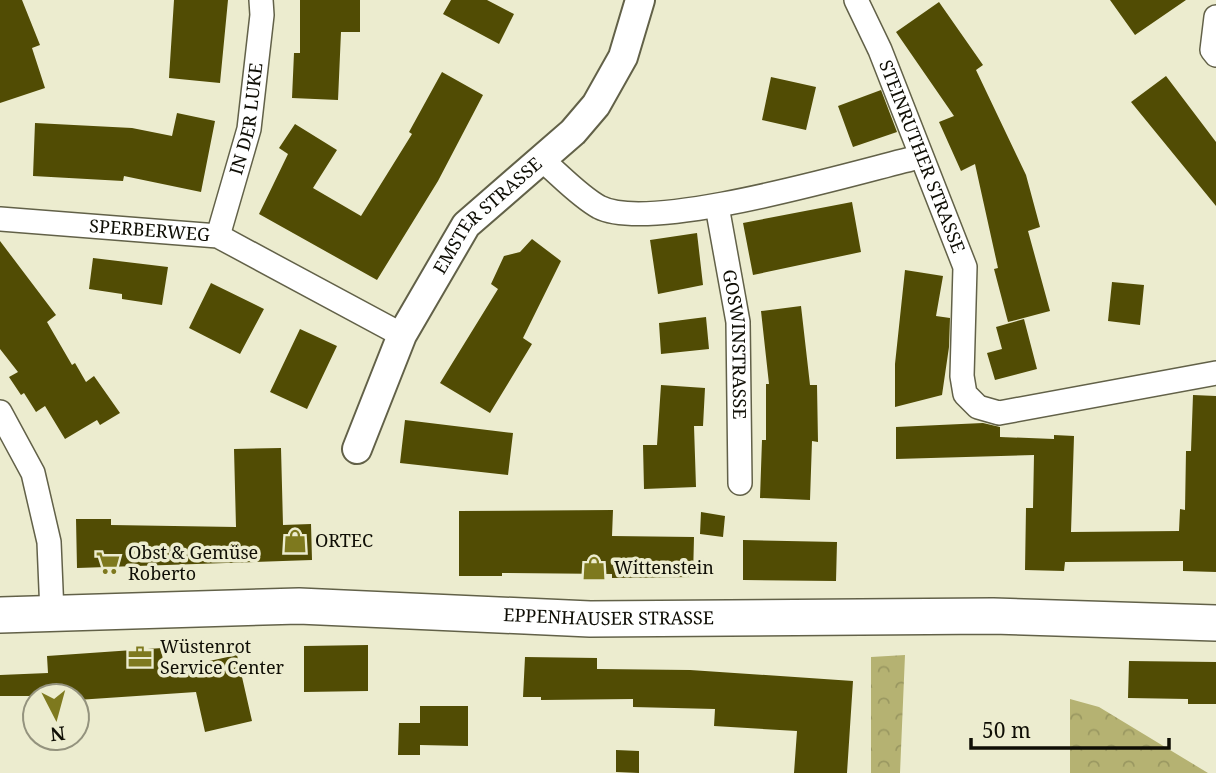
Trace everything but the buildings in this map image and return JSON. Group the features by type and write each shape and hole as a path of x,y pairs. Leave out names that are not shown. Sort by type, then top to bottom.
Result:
{"main road":[{"name":"EPPENHAUSER STRASSE","path":"0,615 299,606 590,619 993,616 1216,623"}],"street":[{"name":"IN DER LUKE","path":"218,236 249,129 262,15 261,0"},
{"name":"EMSTER STRASSE","path":"358,449 402,335 466,225 573,132 596,105 623,57 640,0"},
{"name":"STEINRUTHER STRASSE","path":"856,0 880,50 919,157 965,267 962,376 965,394 978,407 999,413 1216,373"},
{"path":"1216,17 1212,50 1216,55"},
{"path":"541,159 600,207 638,215 717,206 919,157"},
{"name":"GOSWINSTRASSE","path":"717,206 738,321 740,483"},
{"name":"SPERBERWEG","path":"0,219 218,236 402,335"},
{"path":"0,412 33,473 49,542 52,612"}],"green space":[{"path":"905,655 900,773 871,773 871,657"},
{"path":"1070,699 1099,707 1208,773 1070,773"}],"place":[{"name":"ORTEC","path":"295,541"},
{"name":"Obst & Gemüse Roberto","path":"108,563"},
{"name":"Wittenstein","path":"594,568"},
{"name":"Wüstenrot Service Center","path":"140,657"}]}
